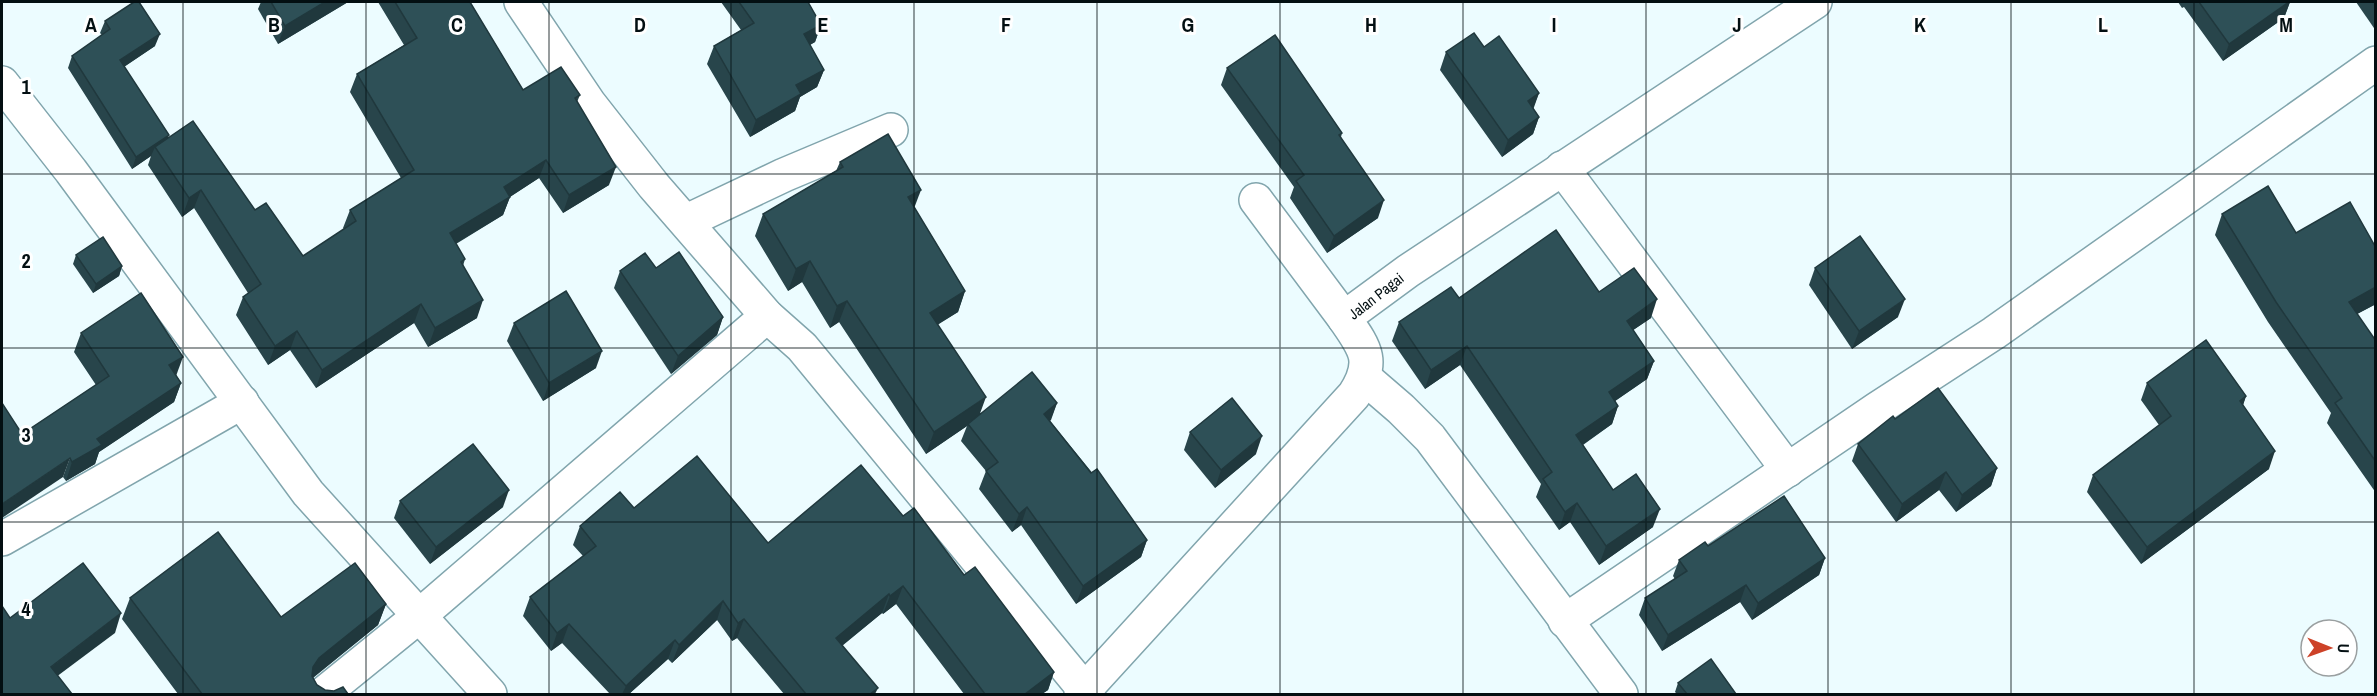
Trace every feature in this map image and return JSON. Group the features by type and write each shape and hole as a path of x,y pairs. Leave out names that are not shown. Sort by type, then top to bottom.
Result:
{"street":[{"path":"520,2 590,103 654,186 687,221 767,316 802,347 1085,693 1354,395 1365,378 1430,438 1621,694"},
{"name":"Jalan Pagai","path":"1365,378 1367,357 1359,339 1344,318 1408,271 1815,2"},
{"path":"1565,621 2004,326 2376,63"},
{"path":"2,83 71,171 308,493 417,617 490,694"},
{"path":"687,221 784,175 891,130"},
{"path":"1562,168 1788,470"},
{"path":"1256,200 1344,318"},
{"path":"323,694 417,617 767,316"},
{"path":"2,539 242,402"}],"building":[{"path":"134,2 139,2 160,34 120,60 169,135 136,157 72,56 110,29 105,21"},
{"path":"271,2 325,2 285,26"},
{"path":"395,2 470,2 523,90 561,67 580,95 575,98 616,167 569,195 546,160 504,187 510,197 450,233 465,259 461,262 483,300 435,328 421,304 322,370 297,331 275,346 243,297 261,284 201,190 189,198 155,147 193,121 255,210 266,203 303,256 356,221 350,210 414,170 357,74 417,38"},
{"path":"739,2 808,2 821,25 804,34 824,70 796,85 801,94 756,120 714,46 754,23"},
{"path":"2199,2 2289,2 2229,44"},
{"path":"1474,33 1484,47 1499,36 1539,93 1528,101 1539,117 1508,140 1446,52"},
{"path":"1275,35 1342,133 1339,135 1384,200 1334,236 1296,181 1304,175 1227,68"},
{"path":"888,134 921,190 908,197 965,291 930,313 986,397 934,432 847,301 837,306 810,261 796,269 763,214 843,167 840,162"},
{"path":"2268,186 2296,233 2350,202 2376,248 2376,287 2349,302 2376,341 2376,462 2335,403 2342,398 2276,302 2222,214"},
{"path":"1556,230 1599,292 1634,268 1657,299 1627,321 1654,361 1609,392 1618,406 1576,435 1613,490 1636,474 1660,509 1606,546 1577,503 1565,512 1543,479 1552,472 1467,346 1431,370 1399,322 1451,287 1459,298"},
{"path":"1860,236 1905,299 1859,331 1815,268"},
{"path":"103,237 122,266 96,284 76,255"},
{"path":"679,252 723,317 678,356 620,271 645,253 656,268"},
{"path":"566,291 602,351 549,383 514,323"},
{"path":"141,293 183,357 169,365 181,383 97,439 102,445 72,462 70,458 2,504 2,403 22,434 109,376 81,333"},
{"path":"2206,340 2246,396 2240,401 2275,451 2147,547 2093,475 2171,416 2147,383"},
{"path":"1032,372 1057,403 1044,414 1091,473 1097,469 1147,540 1083,586 1027,507 1019,514 986,471 998,462 968,424"},
{"path":"1938,388 1997,468 1962,495 1946,472 1902,504 1858,444 1893,416 1895,419"},
{"path":"1232,398 1262,436 1221,470 1190,432"},
{"path":"473,444 509,490 436,547 400,501"},
{"path":"697,456 768,543 861,465 903,516 914,508 964,575 975,567 1054,672 1025,694 985,694 903,586 890,596 889,594 836,638 878,688 870,694 806,694 744,619 738,623 723,601 679,645 675,640 626,686 569,624 557,633 530,597 596,546 580,526 620,492 634,508"},
{"path":"1784,496 1825,558 1758,603 1746,585 1668,635 1645,598 1687,571 1679,560 1705,542 1708,546"},
{"path":"218,532 281,617 355,563 386,604 319,658 313,667 312,676 317,685 325,690 334,691 343,687 348,694 202,694 130,598"},
{"path":"83,563 121,613 51,667 72,694 2,694 2,606 10,618"},
{"path":"1711,659 1736,694 1687,694 1678,683"}]}
